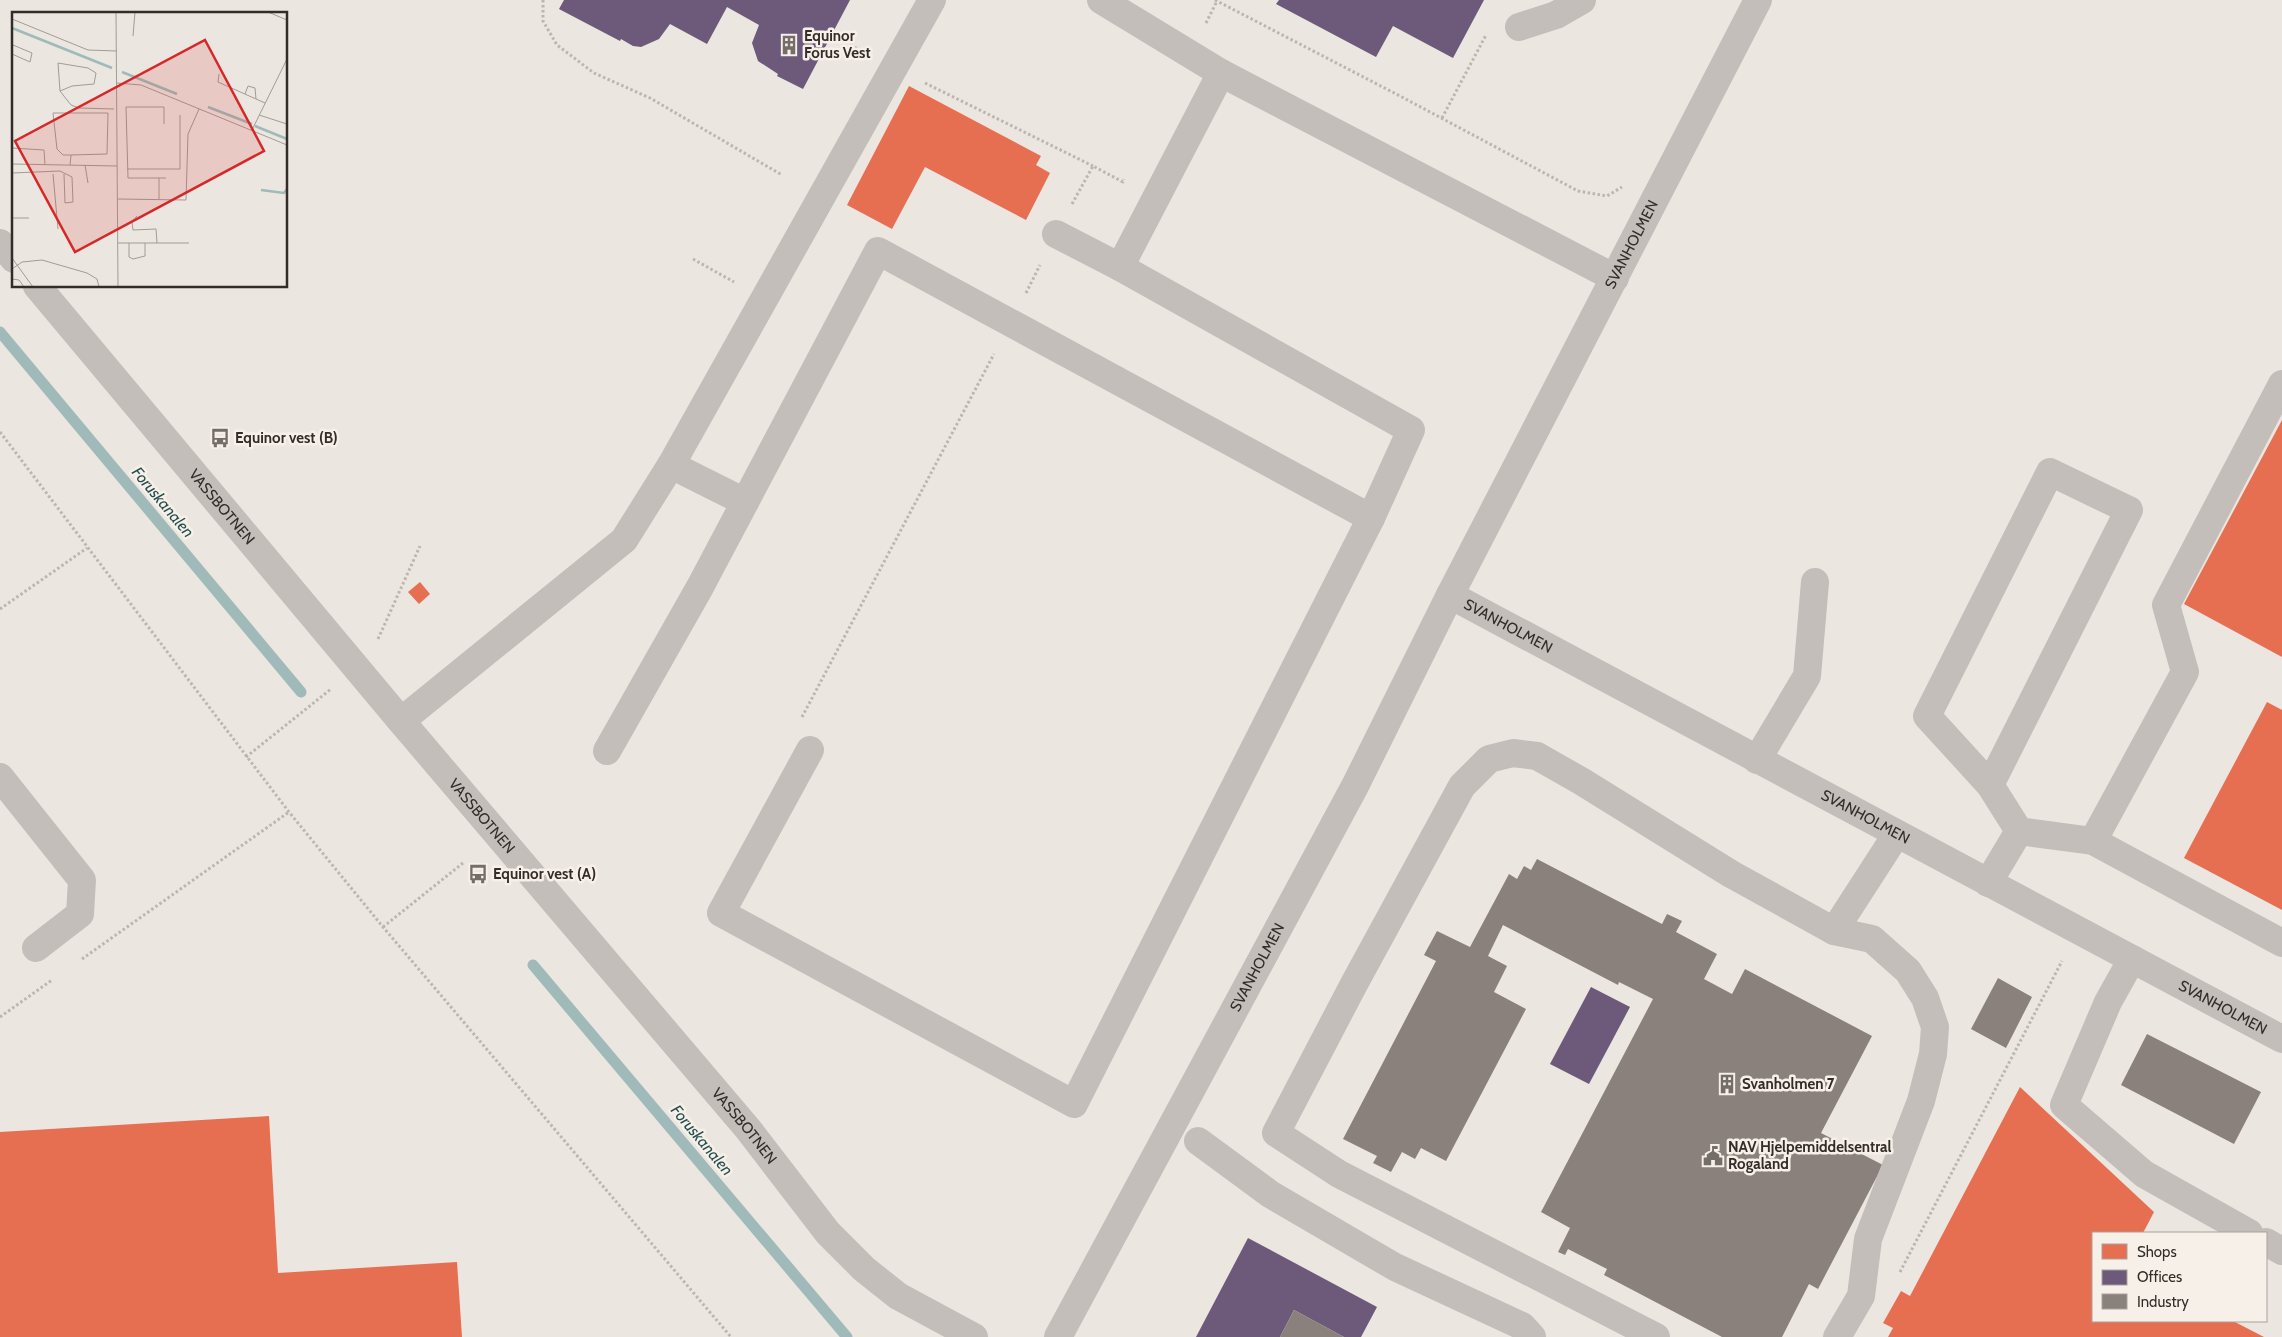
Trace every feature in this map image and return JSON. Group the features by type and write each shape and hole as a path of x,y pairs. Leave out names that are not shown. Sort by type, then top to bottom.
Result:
{"street":[{"path":"401,722 624,540 671,465 932,0"},
{"path":"1102,0 1221,73 1615,278"},
{"path":"1519,27 1556,15 1582,0"},
{"name":"SVANHOLMEN","path":"1058,1337 1355,786 1450,595 1758,0"},
{"path":"1120,267 1221,73"},
{"path":"810,750 721,913 1074,1104 1371,518 1411,430 1120,267 1056,234"},
{"path":"608,751 700,586 878,251 1371,518"},
{"name":"VASSBOTNEN","path":"39,288 183,458 401,722 748,1129 828,1233 864,1269 898,1296 974,1337"},
{"path":"2093,841 2185,672 2166,605 2282,384"},
{"path":"671,465 745,502"},
{"path":"1990,785 2129,510 2050,472 1927,716 1990,785 2019,830 2093,841 2282,943"},
{"path":"1757,760 1807,676 1816,582"},
{"name":"SVANHOLMEN","path":"1450,595 2282,1040"},
{"path":"1656,1337 1339,1174 1276,1134 1354,984 1462,786 1489,759 1514,753 1537,756 1581,781 1731,874 1834,931 1872,939 1908,971 1925,998 1935,1027 1933,1054 1921,1101 1868,1239 1861,1296 1837,1337"},
{"path":"0,777 82,880 80,914 36,948"},
{"path":"1988,883 2019,830"},
{"path":"1834,931 1896,835"},
{"path":"2132,959 2108,1002 2064,1105 2144,1174 2248,1232"},
{"path":"1198,1141 1270,1194 1386,1262 1522,1326 1532,1337"},
{"path":"2267,1243 2282,1252"}],"path":[{"path":"543,0 543,21 557,45 594,73 650,98 782,175"},
{"path":"1190,54 1216,1 1442,118 1568,186"},
{"path":"1442,118 1490,28 1519,27"},
{"path":"850,45 1123,182 1127,173"},
{"path":"799,723 1093,166"},
{"path":"693,259 765,298"},
{"path":"0,432 289,812 383,927 731,1337"},
{"path":"378,641 420,546"},
{"path":"0,610 87,548"},
{"path":"246,757 335,685"},
{"path":"80,960 289,812"},
{"path":"383,927 463,863"},
{"path":"1899,1275 2065,956"},
{"path":"0,1017 56,978"}],"building: Shops":[{"path":"909,86 1041,156 1036,165 1050,173 1026,220 925,167 892,229 847,205"},
{"path":"2282,420 2282,657 2184,604"},
{"path":"420,582 430,594 419,604 408,592"},
{"path":"2267,702 2282,710 2282,910 2184,858"},
{"path":"2020,1087 2154,1212 2144,1232 2092,1232 2092,1322 2235,1322 2264,1337 1888,1337 1893,1328 1883,1323 1901,1291 1910,1296"},
{"path":"269,1116 278,1273 457,1262 462,1337 0,1337 0,1132"}],"building: Offices":[{"name":"Equinor Forus Vest","path":"564,0 850,0 803,89 777,76 778,74 758,61 752,43 759,25 727,7 707,44 670,24 659,39 641,47 633,46 621,39 620,41 559,9"},
{"path":"1279,0 1484,0 1453,58 1393,26 1376,57 1276,4"},
{"path":"1591,987 1630,1007 1589,1084 1550,1064"},
{"path":"1248,1238 1377,1307 1361,1337 1344,1337 1294,1310 1280,1337 1196,1337"}],"building: Industry":[{"name":"Svanholmen 7","path":"1537,859 1662,924 1667,914 1682,921 1676,932 1717,954 1704,979 1732,994 1745,969 1872,1036 1821,1133 1883,1165 1818,1289 1809,1284 1782,1337 1722,1337 1604,1275 1607,1269 1568,1249 1565,1255 1558,1252 1570,1228 1541,1212 1653,999 1619,982 1618,985 1503,925 1488,956 1507,966 1494,992 1526,1009 1446,1161 1421,1148 1415,1159 1402,1152 1391,1172 1373,1163 1377,1156 1343,1139 1436,961 1424,955 1437,931 1470,947 1509,874 1517,879 1524,866 1531,870"},
{"path":"1998,978 2032,997 2006,1048 1971,1029"},
{"path":"2147,1034 2261,1092 2234,1144 2121,1085"},
{"path":"1294,1310 1344,1337 1280,1337"}],"waterway":[{"name":"Foruskanalen","path":"0,332 301,692"},
{"name":"Foruskanalen","path":"533,965 847,1337"}],"place":[{"name":"Equinor Forus Vest","path":"789,45"},
{"name":"Equinor vest (B)","path":"220,438"},
{"name":"Equinor vest (A)","path":"478,874"},
{"name":"Svanholmen 7","path":"1727,1084"},
{"name":"NAV Hjelpemiddelsentral Rogaland","path":"1713,1156"}]}
